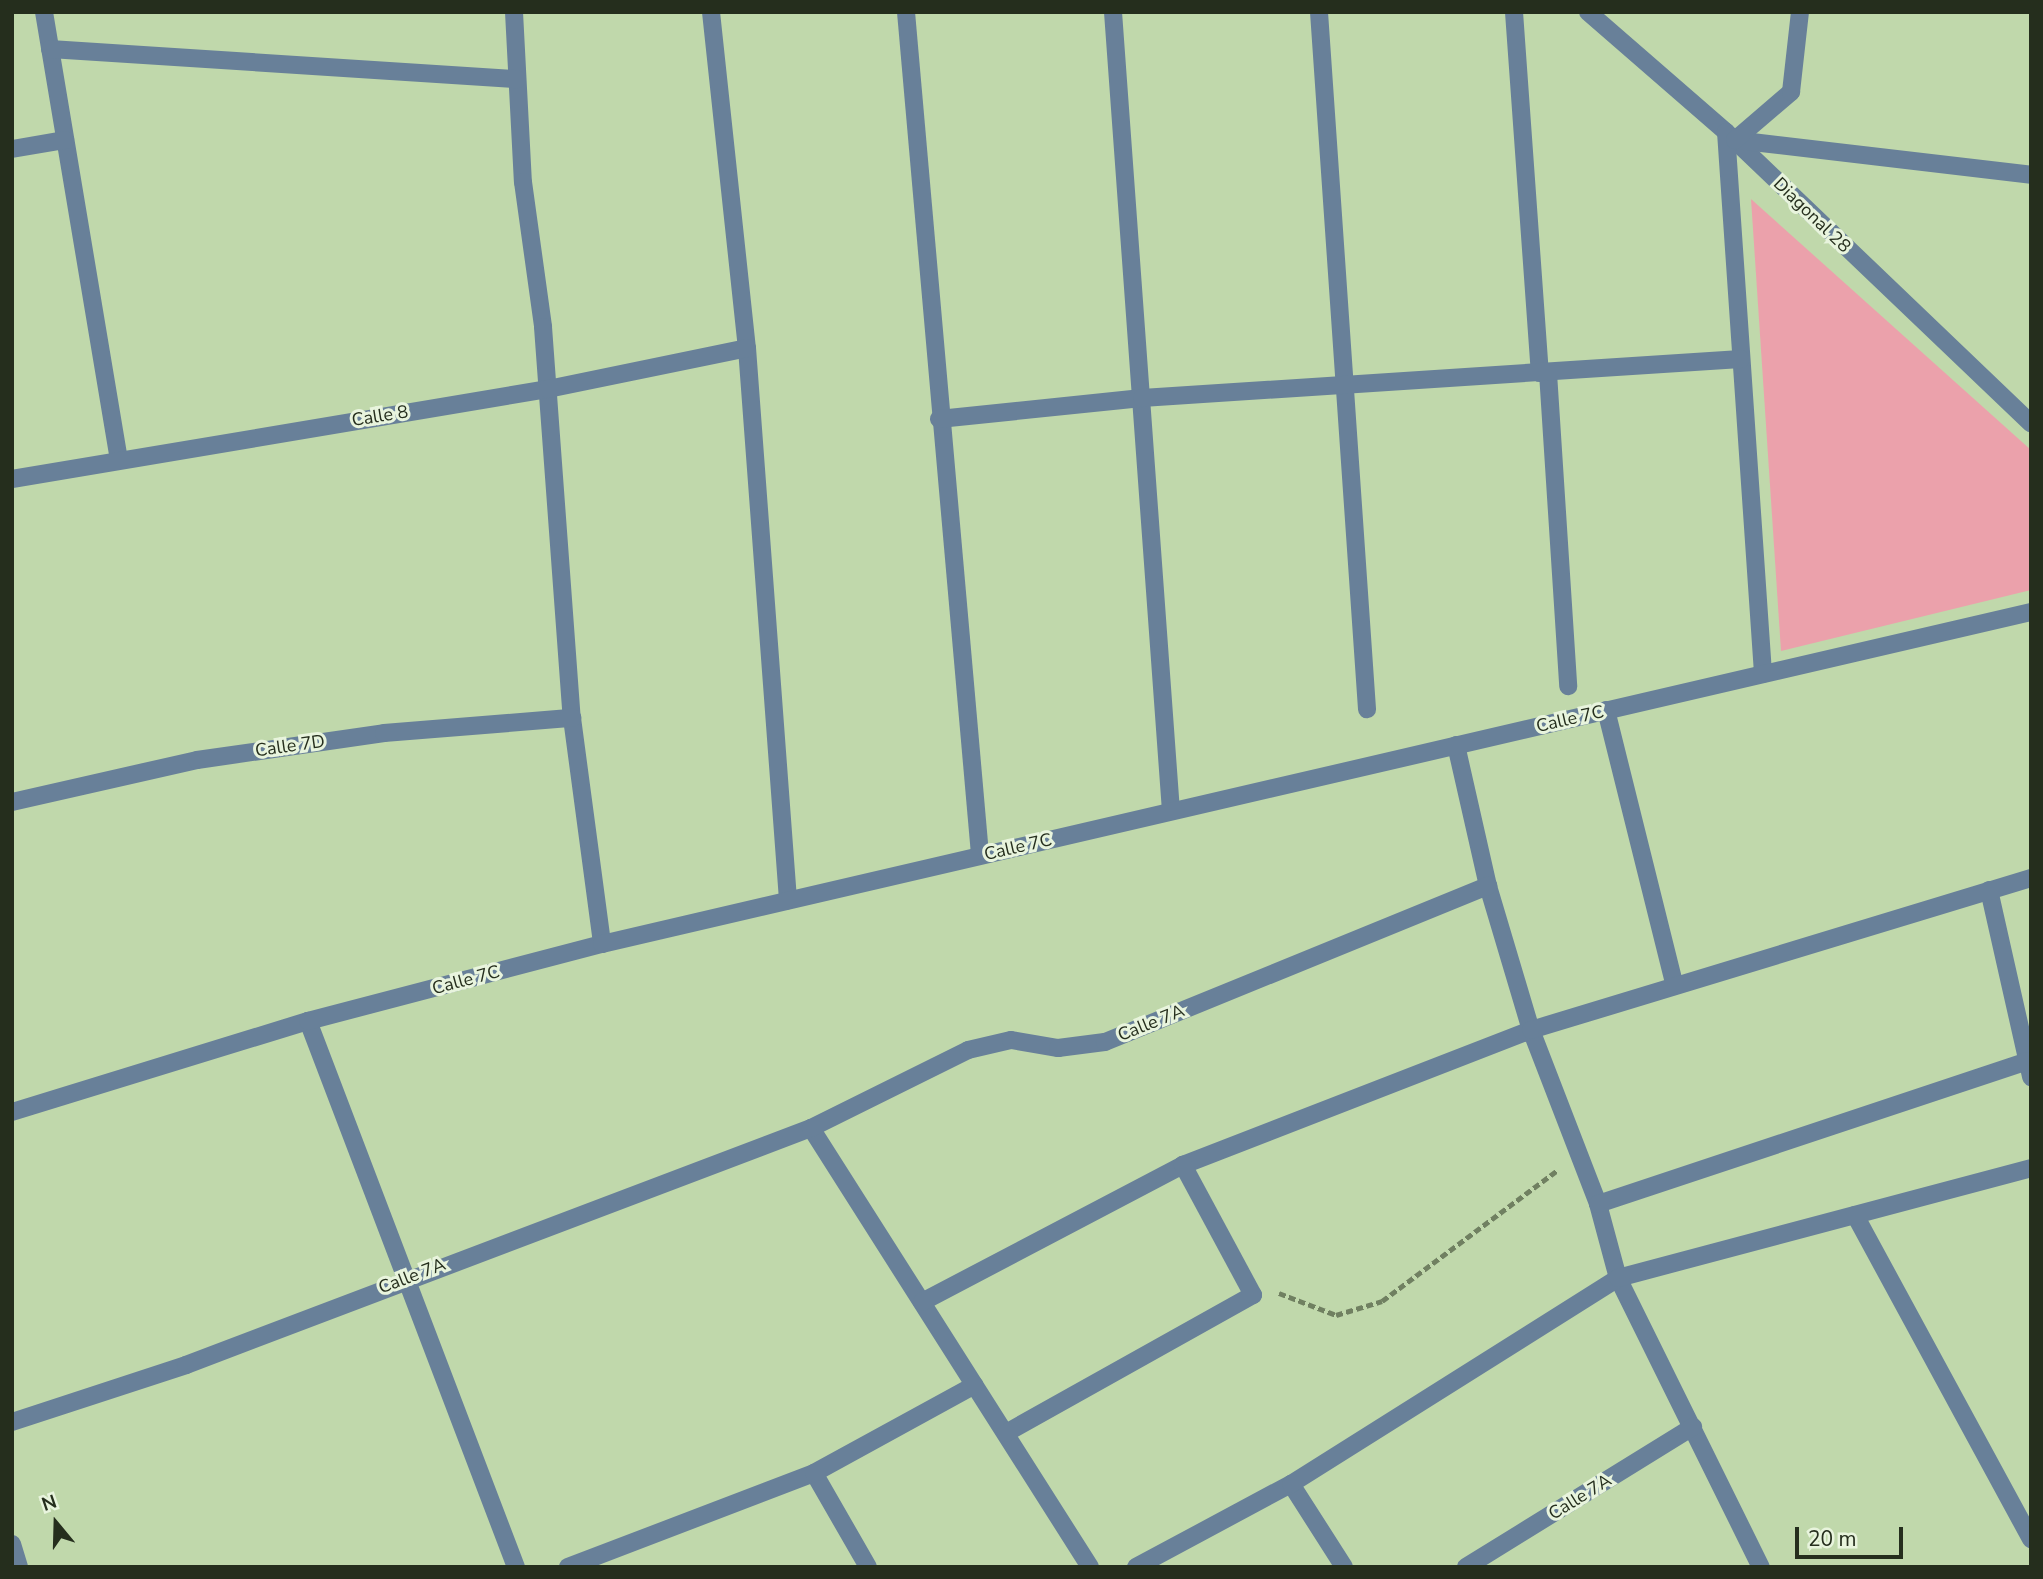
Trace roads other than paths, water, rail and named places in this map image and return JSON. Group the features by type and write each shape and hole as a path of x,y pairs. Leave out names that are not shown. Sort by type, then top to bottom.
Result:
{"street":[{"path":"44,12 119,458"},
{"path":"514,12 517,79 548,389 572,718 602,944"},
{"path":"711,12 747,348 788,900"},
{"path":"906,12 939,419 980,855"},
{"path":"1113,12 1171,811"},
{"path":"1319,12 1367,709"},
{"path":"1514,12 1568,686"},
{"name":"Diagonal 28","path":"1588,12 1731,136 2031,423"},
{"path":"1731,136 1791,92 1800,12"},
{"path":"50,49 517,79"},
{"path":"1731,136 2031,175"},
{"path":"1731,136 1741,359 1763,674"},
{"path":"12,149 65,139"},
{"name":"Calle 8","path":"12,478 119,458 548,389 747,348"},
{"path":"939,419 1142,398 1345,387 1741,359"},
{"name":"Calle 7C","path":"12,1112 308,1021 602,944 2031,612"},
{"path":"1606,710 1675,986"},
{"name":"Calle 7D","path":"12,802 197,760 384,733 572,718"},
{"path":"1456,745 1488,886 1531,1030 1598,1205 1618,1279 1693,1427 1754,1564"},
{"path":"922,1302 1182,1165 1531,1030 2031,878"},
{"name":"Calle 7A","path":"12,1422 186,1365 404,1279 811,1128 968,1050 1011,1040 1058,1048 1105,1042 1488,886"},
{"path":"1598,1205 2029,1069 1989,890"},
{"path":"308,1021 404,1279 516,1567"},
{"path":"811,1128 1090,1567"},
{"path":"1006,1433 1253,1295 1182,1165"},
{"path":"1136,1567 1291,1484 1618,1279 2031,1168"},
{"path":"1855,1215 2031,1539"},
{"path":"568,1567 814,1474 975,1385"},
{"name":"Calle 7A","path":"1466,1567 1693,1427"},
{"path":"814,1474 868,1567"},
{"path":"1291,1484 1344,1567"},
{"path":"12,1544 19,1567"}]}
